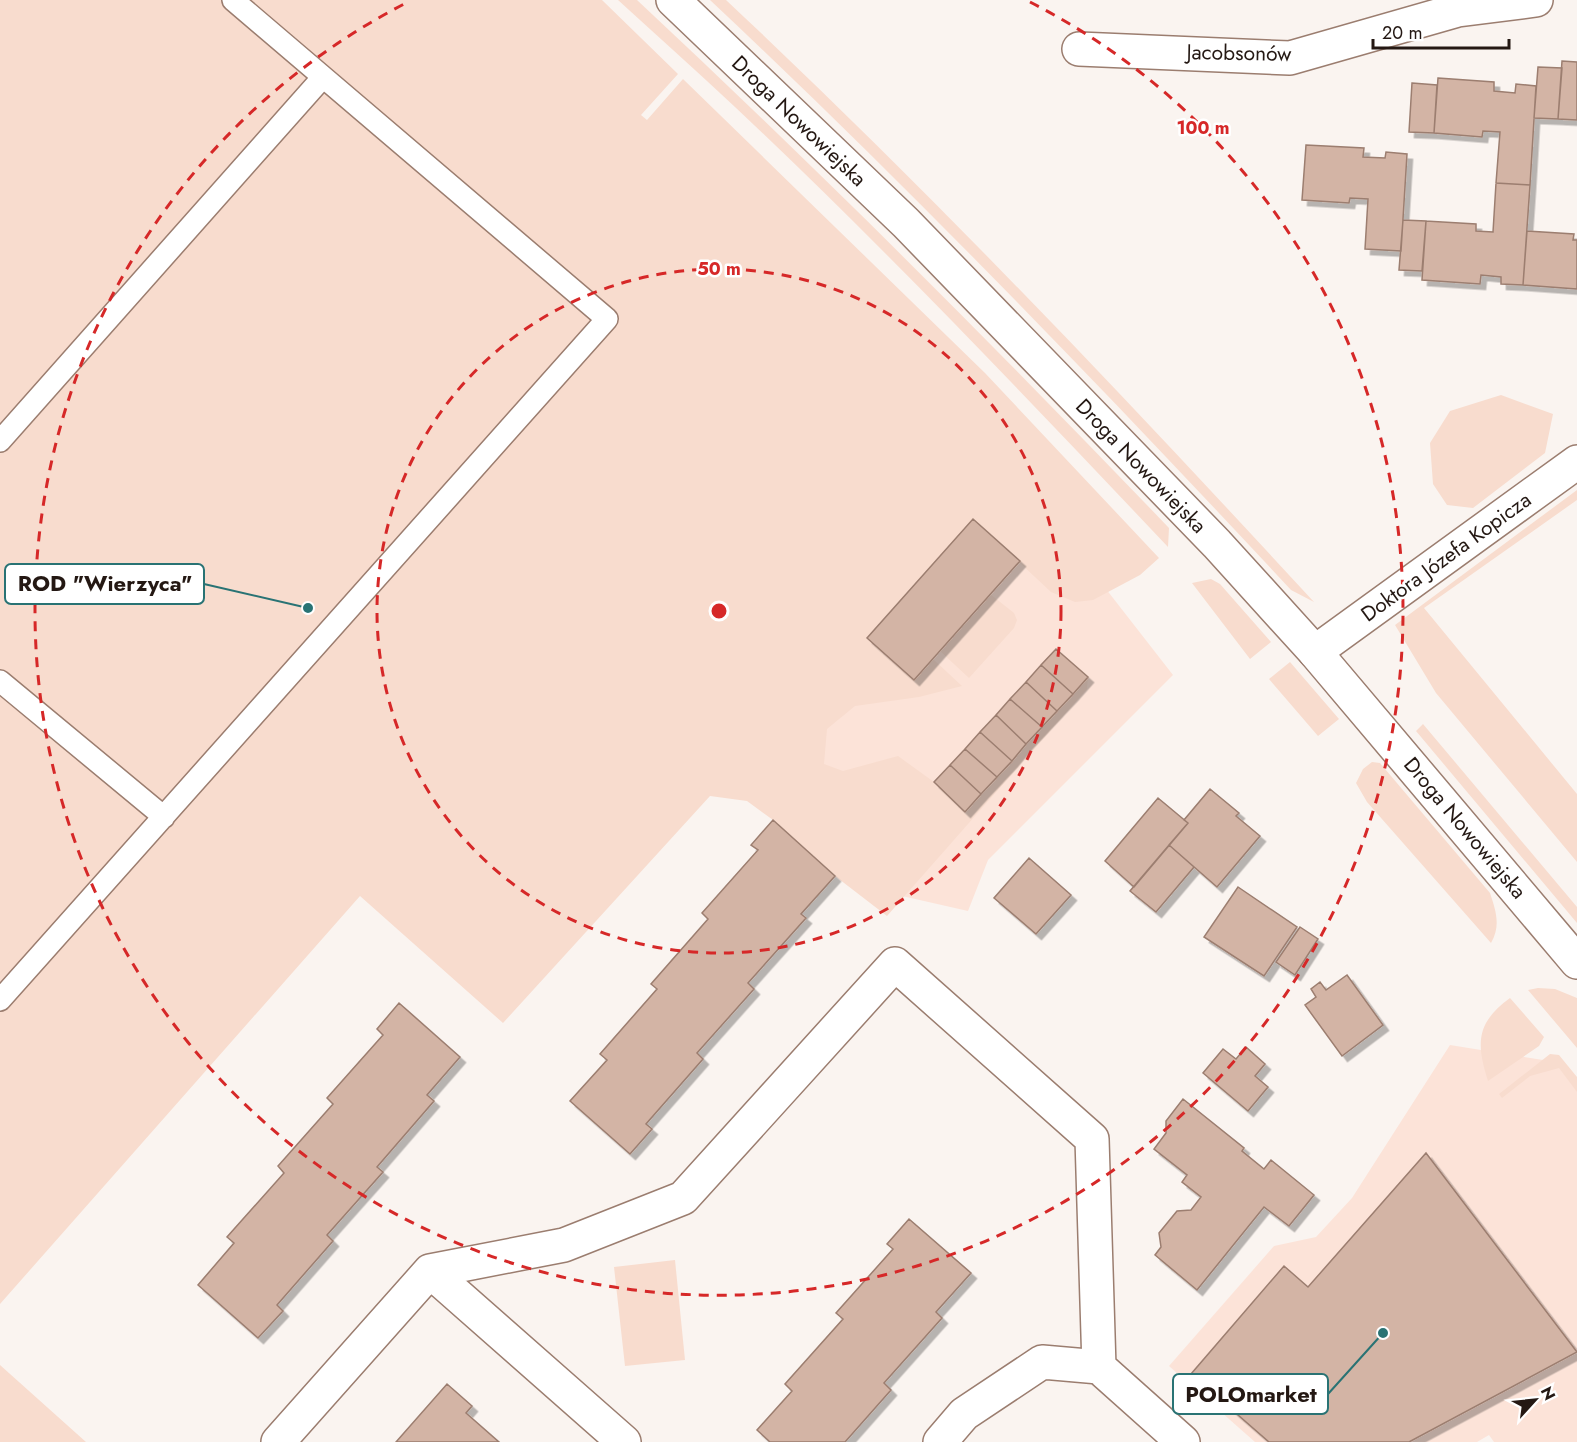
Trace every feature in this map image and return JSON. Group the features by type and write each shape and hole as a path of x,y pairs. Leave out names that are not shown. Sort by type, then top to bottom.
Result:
{"street":[{"name":"Droga Nowowiejska","path":"673,0 906,223 1217,544 1315,652 1577,962"},
{"name":"Jacobsonów","path":"1079,49 1290,57 1458,10 1536,0"},
{"name":"Doktora Józefa Kopicza","path":"1315,652 1577,462"},
{"path":"278,1442 430,1271 564,1245 683,1198 895,964 1092,1139 1099,1367"},
{"path":"430,1271 624,1442"},
{"path":"940,1442 964,1414 1042,1362 1099,1367 1183,1442"}],"lane":[{"path":"0,1000 607,319 233,0"},
{"path":"0,441 323,77"},
{"path":"0,681 164,817"}],"shaded area":[{"path":"0,0 602,0 678,74 641,115 647,120 683,79 985,373 1159,558 1140,575 1093,600 1075,602 1051,592 973,519 867,637 933,659 962,686 919,697 855,706 827,729 824,764 843,771 898,756 934,782 965,811 1088,677 1087,689 887,916 835,876 773,820 747,801 710,796 503,1023 360,896 0,1304"},
{"path":"618,0 637,0 907,260 1169,528 1168,547 1009,379 846,214 735,107"},
{"path":"710,0 726,0 878,146 1099,372 1314,602 1291,590 1149,439 933,216"},
{"path":"1501,395 1553,414 1545,453 1473,508 1447,505 1433,484 1430,443 1450,411"},
{"path":"1011,467 1173,675 988,860 968,911 902,896 744,758"},
{"path":"1577,490 1577,500 1424,608 1577,794 1577,862 1436,693 1395,625"},
{"path":"1211,579 1220,584 1271,642 1250,659 1192,583"},
{"path":"990,594 1014,613 1017,620 1014,628 969,678 940,651"},
{"path":"1290,662 1339,719 1318,736 1269,679"},
{"path":"1423,724 1577,907 1577,923 1416,731"},
{"path":"1372,762 1380,763 1490,893 1497,924 1491,943 1367,802 1356,783 1363,769"},
{"path":"1555,989 1577,998 1577,1048 1528,990"},
{"path":"1510,998 1544,1037 1539,1046 1488,1081 1482,1056 1482,1035 1491,1016"},
{"path":"1450,1045 1562,1063 1577,1083 1577,1442 1494,1442 1489,1435 1477,1442 1255,1442 1169,1366 1274,1246 1316,1237 1352,1198"},
{"path":"1550,1054 1559,1055 1577,1077 1577,1092 1559,1068 1530,1076 1502,1098 1499,1094"},
{"path":"675,1260 685,1360 625,1366 614,1267"},
{"path":"0,1365 86,1442 0,1442"}],"building":[{"path":"1562,61 1577,62 1577,120 1558,119"},
{"path":"1538,67 1562,68 1558,119 1534,118"},
{"path":"1438,78 1494,82 1494,91 1515,93 1516,84 1536,86 1530,185 1496,183 1500,132 1483,131 1482,137 1434,133"},
{"path":"1412,83 1437,85 1434,133 1409,132"},
{"path":"1306,145 1364,148 1363,157 1385,158 1386,152 1407,154 1401,251 1365,249 1368,199 1350,198 1349,203 1302,200"},
{"path":"1496,183 1530,185 1523,285 1501,284 1501,277 1481,275 1480,284 1422,280 1426,221 1476,224 1476,231 1493,232"},
{"path":"1403,220 1426,221 1422,271 1399,270"},
{"path":"1527,231 1574,234 1573,240 1577,240 1577,289 1523,285"},
{"path":"973,519 1020,561 914,680 867,638"},
{"path":"1056,649 1088,677 1073,694 1041,665"},
{"path":"1041,665 1073,694 1057,711 1026,682"},
{"path":"1026,682 1057,711 1042,727 1010,699"},
{"path":"1010,699 1042,727 1026,744 996,715"},
{"path":"996,715 1026,744 1012,761 980,732"},
{"path":"980,732 1012,761 997,777 965,749"},
{"path":"965,749 997,777 981,794 950,765"},
{"path":"950,765 981,794 965,812 934,782"},
{"path":"1210,789 1239,813 1236,816 1260,836 1217,887 1169,845 1188,823 1184,820"},
{"path":"1158,798 1188,823 1134,887 1105,861"},
{"path":"773,820 835,876 801,914 806,918 748,983 754,989 697,1053 703,1059 646,1124 652,1129 630,1154 570,1101 607,1060 600,1054 657,989 651,984 708,919 702,913 758,850 751,845"},
{"path":"1169,845 1194,867 1156,912 1130,891"},
{"path":"1029,858 1071,895 1036,934 994,898"},
{"path":"1238,887 1297,927 1264,976 1204,937"},
{"path":"1300,927 1318,939 1295,975 1276,962"},
{"path":"1347,975 1383,1025 1342,1056 1305,1005 1316,997 1311,989 1320,982 1326,990"},
{"path":"399,1003 460,1057 427,1095 434,1101 377,1167 383,1172 327,1235 333,1241 277,1305 283,1311 258,1338 198,1285 234,1243 227,1237 284,1173 278,1166 333,1104 327,1098 383,1035 377,1029"},
{"path":"1246,1047 1265,1064 1255,1076 1268,1087 1248,1111 1203,1073 1223,1049 1236,1059"},
{"path":"1183,1099 1244,1148 1242,1151 1264,1169 1271,1160 1314,1195 1289,1226 1264,1207 1197,1290 1155,1255 1161,1247 1159,1233 1177,1211 1191,1210 1201,1197 1182,1182 1187,1175 1154,1149 1166,1133 1166,1121"},
{"path":"1426,1153 1577,1352 1409,1442 1269,1442 1191,1374 1284,1266 1308,1287"},
{"path":"909,1219 971,1273 936,1312 942,1318 884,1383 891,1390 845,1442 770,1442 757,1430 792,1391 785,1384 843,1319 836,1313 893,1249 887,1244"},
{"path":"447,1384 472,1406 466,1413 499,1442 396,1442"}],"place":[{"name":"ROD \"Wierzyca\"","path":"308,608"},
{"name":"POLOmarket","path":"1383,1333"}]}
